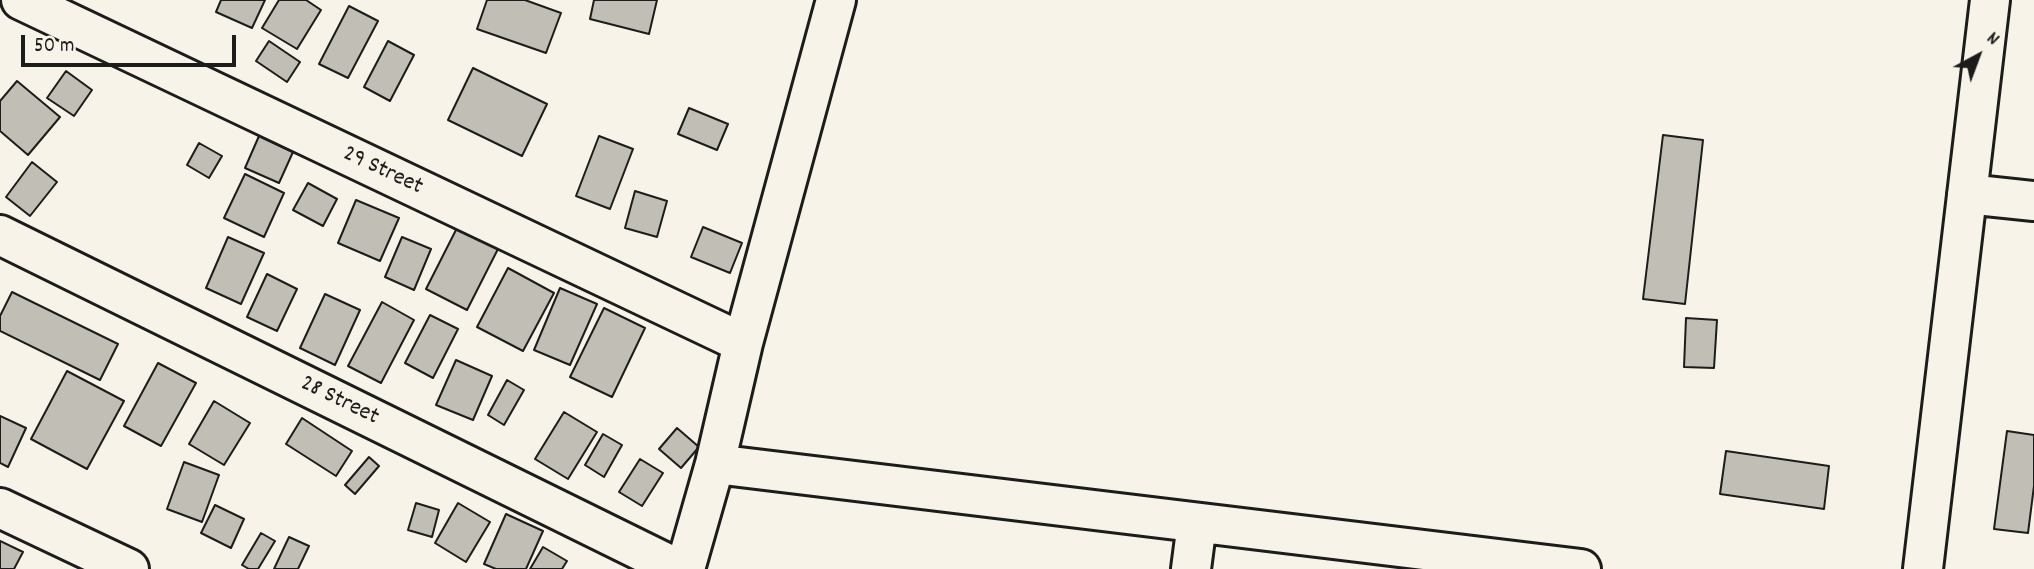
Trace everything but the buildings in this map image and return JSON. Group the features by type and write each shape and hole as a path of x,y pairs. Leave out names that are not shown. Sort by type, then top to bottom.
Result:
{"street":[{"name":"29 Street","path":"21,0 743,343"},
{"path":"685,569 836,0"},
{"path":"1923,569 1990,0"},
{"path":"1967,194 2034,201"},
{"name":"28 Street","path":"0,236 678,569"},
{"path":"715,464 1581,569"},
{"path":"0,508 129,569"},
{"path":"1191,569 1197,523"}]}
